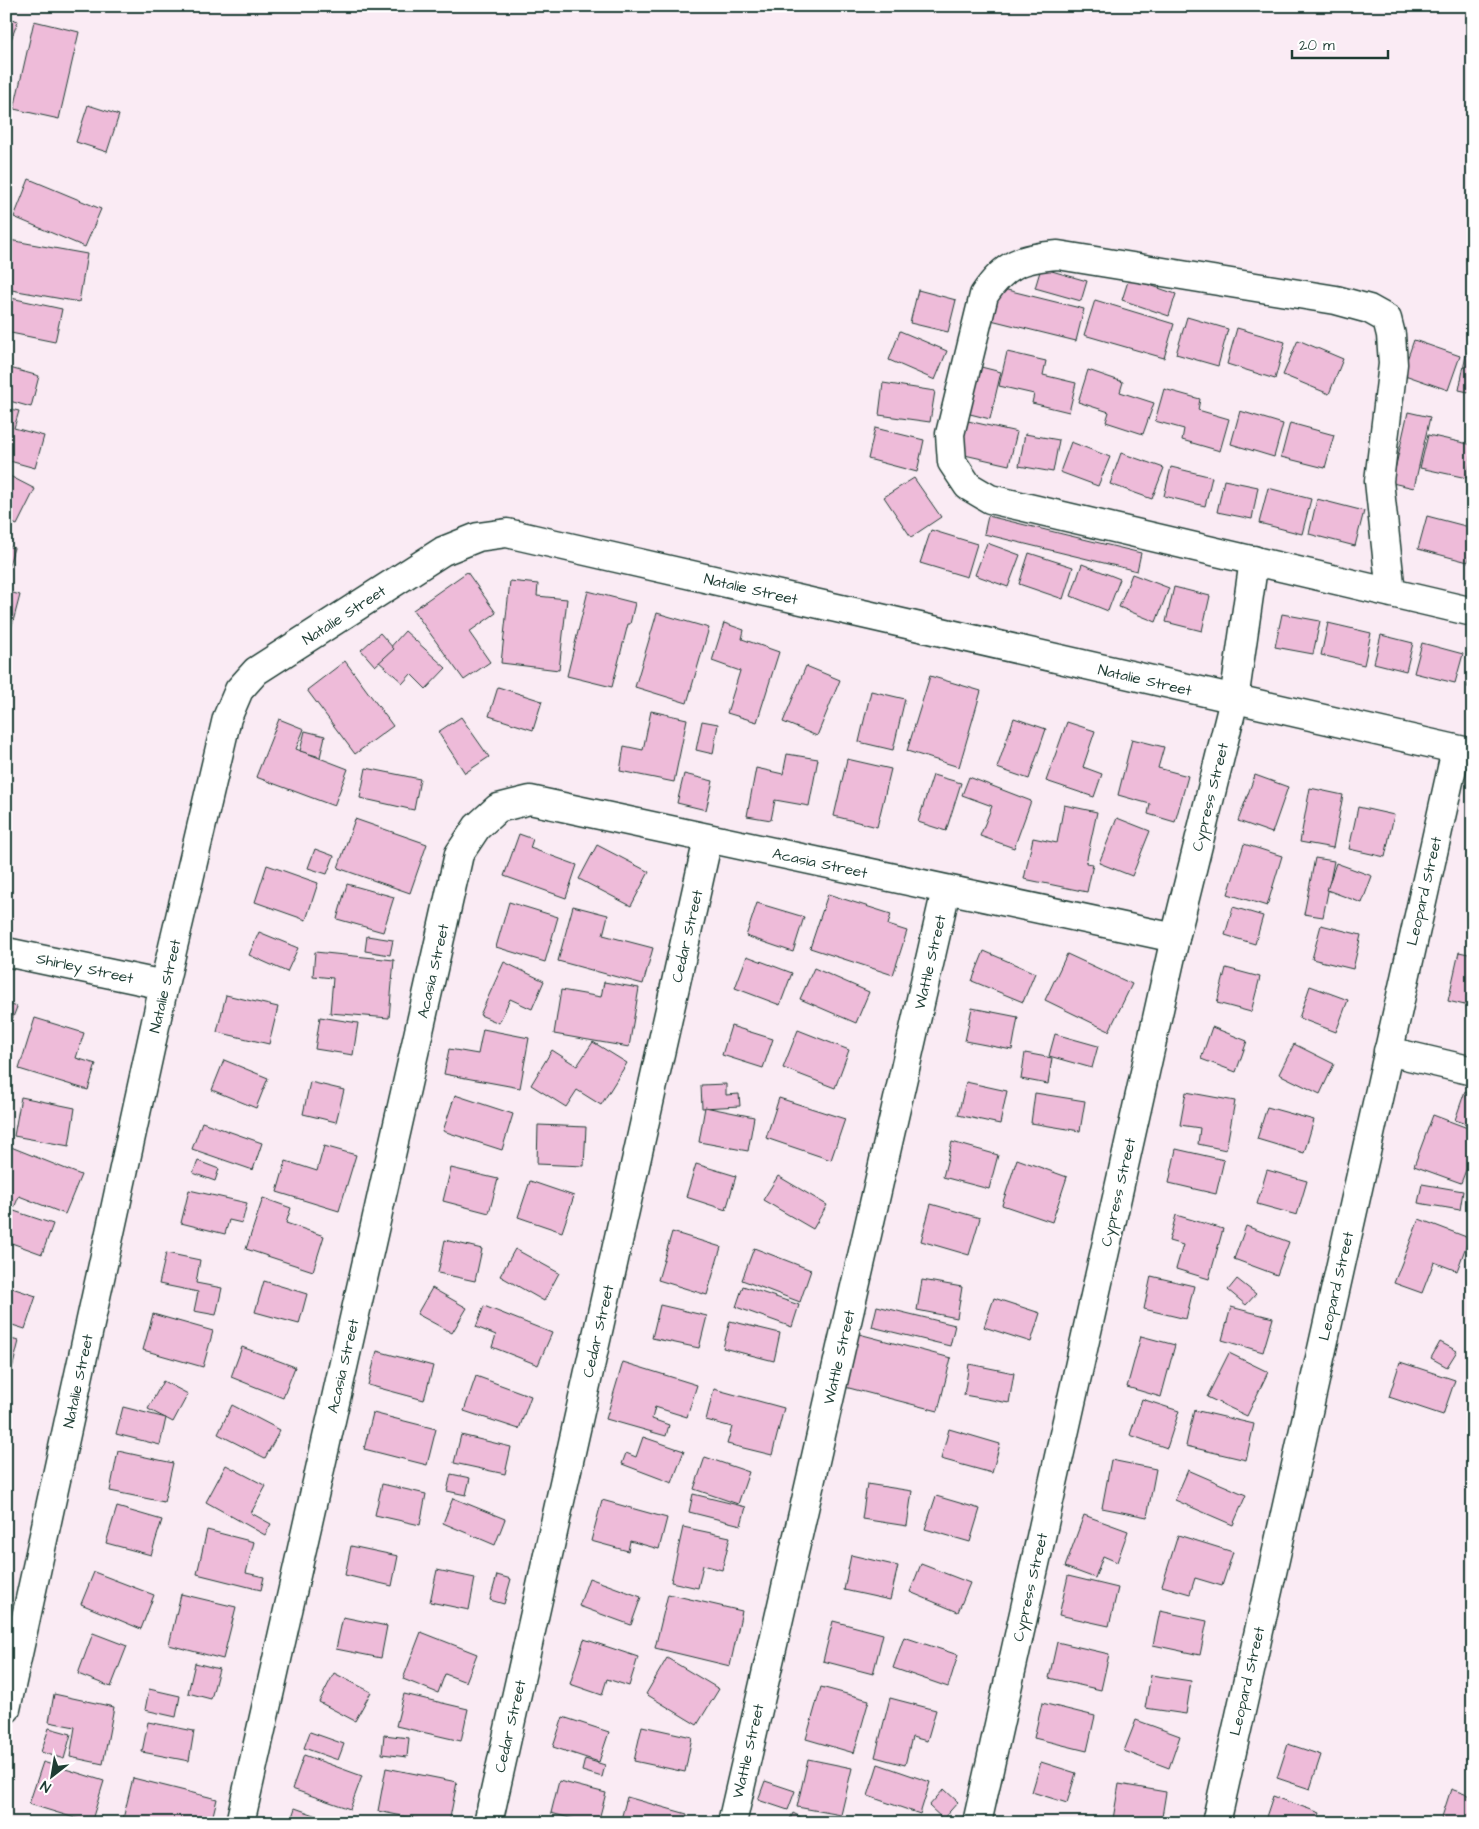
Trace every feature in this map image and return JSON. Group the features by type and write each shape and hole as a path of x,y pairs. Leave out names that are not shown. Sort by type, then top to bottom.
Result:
{"street":[{"path":"1391,593 1379,481 1393,364 1391,335 1387,319 1368,309 1336,300 1058,255 1032,257 1013,266 994,280 984,295 950,434 952,462 968,486 990,500 1254,560 1391,593 1473,612"},
{"name":"Natalie Street","path":"6,1709 164,985 227,718 239,690 256,670 443,551 478,537 507,533 1465,752"},
{"name":"Cypress Street","path":"977,1823 1175,938 1234,700 1254,560"},
{"name":"Leopard Street","path":"1216,1823 1388,1051 1465,752"},
{"name":"Acasia Street","path":"240,1823 459,854 477,827 498,808 530,800 1175,938"},
{"name":"Cedar Street","path":"488,1823 708,839"},
{"name":"Wattle Street","path":"732,1823 946,890"},
{"name":"Shirley Street","path":"6,952 164,985"},
{"path":"1388,1051 1473,1071"}],"building":[{"path":"6,17 18,21 6,53"},
{"path":"34,21 79,32 59,119 14,109"},
{"path":"88,105 119,115 107,152 76,142"},
{"path":"29,179 101,209 85,247 14,217"},
{"path":"9,240 87,254 79,302 6,289 6,253"},
{"path":"1041,268 1087,281 1081,301 1035,288"},
{"path":"1129,278 1176,294 1169,316 1122,300"},
{"path":"999,288 1084,309 1076,341 991,320"},
{"path":"918,290 956,300 948,332 910,323"},
{"path":"6,297 62,309 55,342 6,332"},
{"path":"1095,300 1174,324 1164,358 1084,335"},
{"path":"1187,317 1228,329 1218,366 1176,354"},
{"path":"1237,328 1285,342 1275,379 1227,364"},
{"path":"900,331 947,351 935,380 889,360"},
{"path":"1298,340 1343,359 1329,394 1283,375"},
{"path":"1414,340 1460,356 1448,390 1402,374"},
{"path":"1007,352 1046,361 1043,375 1076,383 1069,412 1032,403 1034,394 999,386"},
{"path":"1466,355 1473,356 1473,393 1459,390"},
{"path":"973,365 1001,372 990,419 962,412"},
{"path":"6,367 39,376 31,407 6,400"},
{"path":"1088,370 1123,382 1120,392 1154,403 1143,434 1106,422 1109,412 1078,402"},
{"path":"883,383 935,391 930,422 879,415"},
{"path":"1164,389 1200,399 1198,410 1229,419 1220,451 1182,440 1184,429 1155,421"},
{"path":"6,408 19,411 14,428 44,436 35,468 6,460"},
{"path":"1240,411 1283,424 1274,457 1231,444"},
{"path":"1408,412 1430,417 1414,488 1392,483"},
{"path":"968,421 1017,432 1009,465 960,454"},
{"path":"1290,423 1334,435 1325,468 1281,457"},
{"path":"875,428 924,440 917,472 868,459"},
{"path":"1025,434 1059,440 1053,472 1019,466"},
{"path":"1428,435 1473,445 1467,478 1420,468"},
{"path":"1071,442 1110,457 1098,486 1060,472"},
{"path":"1121,453 1164,468 1152,499 1110,484"},
{"path":"1171,467 1212,477 1205,506 1164,496"},
{"path":"6,474 35,489 17,525 6,520"},
{"path":"914,478 941,517 911,537 884,497"},
{"path":"1224,480 1258,487 1252,519 1217,512"},
{"path":"1268,488 1311,499 1302,534 1259,523"},
{"path":"1317,499 1364,511 1355,546 1309,534"},
{"path":"988,516 1141,553 1137,571 984,534"},
{"path":"1427,516 1473,528 1473,541 1468,562 1418,549"},
{"path":"931,530 977,544 967,577 920,563"},
{"path":"987,543 1020,555 1008,587 975,575"},
{"path":"6,546 14,548 6,575"},
{"path":"1029,553 1073,567 1063,599 1019,584"},
{"path":"1082,564 1120,579 1108,611 1071,596"},
{"path":"467,572 496,613 469,632 490,662 464,680 413,610"},
{"path":"1132,574 1169,588 1156,622 1119,607"},
{"path":"510,581 538,584 537,596 567,599 559,670 501,663"},
{"path":"1174,587 1210,596 1202,631 1166,622"},
{"path":"6,591 20,595 10,633 6,632"},
{"path":"588,591 635,603 612,687 567,676"},
{"path":"657,613 709,628 687,703 635,687"},
{"path":"1282,614 1320,621 1313,654 1275,647"},
{"path":"724,623 744,630 742,639 779,652 757,722 727,713 740,671 712,661"},
{"path":"1328,623 1371,633 1364,665 1321,655"},
{"path":"405,631 446,668 426,689 411,674 403,683 378,661"},
{"path":"380,633 394,649 375,666 361,650"},
{"path":"1381,635 1413,643 1406,671 1374,663"},
{"path":"1422,643 1463,654 1455,683 1414,673"},
{"path":"345,661 393,726 355,754 307,690"},
{"path":"806,666 840,680 817,736 783,722"},
{"path":"1473,666 1473,688 1467,687"},
{"path":"930,676 981,691 959,767 907,751"},
{"path":"498,687 542,701 533,730 489,716"},
{"path":"871,691 905,699 893,750 859,742"},
{"path":"651,711 687,719 674,782 620,771 624,746 643,750"},
{"path":"461,717 489,757 465,773 438,732"},
{"path":"1014,718 1046,729 1029,779 997,768"},
{"path":"279,719 304,729 296,749 348,769 334,806 256,777"},
{"path":"702,721 718,724 713,754 696,750"},
{"path":"1067,722 1095,731 1083,767 1102,774 1094,797 1046,781"},
{"path":"305,731 325,736 320,757 300,751"},
{"path":"1132,739 1164,747 1158,768 1188,776 1175,822 1148,814 1150,804 1118,795"},
{"path":"787,754 818,759 809,806 775,800 771,820 747,816 756,768 783,774"},
{"path":"847,759 891,769 877,827 834,816"},
{"path":"366,768 420,779 414,810 360,798"},
{"path":"684,774 713,781 706,810 677,803"},
{"path":"933,775 961,783 946,831 918,822"},
{"path":"1255,775 1288,787 1272,833 1238,821"},
{"path":"969,777 1031,801 1014,848 980,836 992,806 962,795"},
{"path":"1310,788 1343,795 1333,848 1300,842"},
{"path":"1064,805 1097,812 1086,863 1093,864 1087,892 1024,879 1033,838 1057,843"},
{"path":"1358,807 1394,815 1385,857 1349,849"},
{"path":"1117,818 1150,831 1132,876 1099,863"},
{"path":"355,819 427,844 410,893 338,868"},
{"path":"519,834 533,839 530,848 577,865 566,898 504,876"},
{"path":"1244,844 1282,856 1267,906 1228,894"},
{"path":"597,845 649,872 631,906 579,879"},
{"path":"315,849 334,856 327,874 308,868"},
{"path":"1315,858 1334,861 1323,917 1304,914"},
{"path":"1336,863 1372,876 1362,903 1327,890"},
{"path":"267,865 318,883 306,920 255,902"},
{"path":"347,884 394,897 383,932 337,919"},
{"path":"828,894 891,914 888,925 907,931 893,975 810,948"},
{"path":"509,902 558,917 545,962 496,947"},
{"path":"757,903 804,917 793,952 746,936"},
{"path":"573,906 608,915 603,935 653,948 643,984 558,961"},
{"path":"1233,907 1263,916 1255,944 1225,935"},
{"path":"1321,925 1361,935 1353,969 1312,959"},
{"path":"259,932 298,948 287,972 249,955"},
{"path":"367,936 393,940 390,955 365,951"},
{"path":"984,951 1035,973 1023,1002 972,981"},
{"path":"315,952 394,960 389,1018 330,1013 333,978 313,976"},
{"path":"1459,952 1473,955 1473,1007 1448,1001"},
{"path":"1067,954 1132,984 1109,1031 1045,1000"},
{"path":"747,956 792,973 780,1005 735,988"},
{"path":"504,962 544,981 532,1009 510,999 499,1023 480,1015"},
{"path":"814,968 869,992 856,1023 800,999"},
{"path":"1226,968 1260,977 1251,1012 1217,1003"},
{"path":"604,982 639,988 629,1047 554,1034 561,990 601,997"},
{"path":"1310,986 1348,1000 1336,1032 1299,1018"},
{"path":"226,995 278,1007 269,1044 217,1032"},
{"path":"6,1003 17,1007 6,1035"},
{"path":"972,1008 1018,1017 1012,1050 965,1041"},
{"path":"320,1017 358,1023 353,1055 315,1049"},
{"path":"35,1018 84,1033 76,1058 96,1064 88,1090 19,1069"},
{"path":"731,1026 773,1039 763,1068 722,1055"},
{"path":"1212,1027 1247,1041 1236,1072 1201,1059"},
{"path":"483,1029 529,1038 520,1088 444,1074 449,1049 478,1054"},
{"path":"798,1030 849,1050 835,1088 783,1068"},
{"path":"1055,1034 1098,1046 1092,1068 1049,1056"},
{"path":"593,1042 627,1063 601,1105 577,1090 566,1107 531,1085 552,1050 577,1066"},
{"path":"1294,1044 1334,1064 1320,1094 1279,1074"},
{"path":"1025,1053 1052,1058 1048,1084 1021,1079"},
{"path":"224,1060 268,1078 256,1108 212,1090"},
{"path":"310,1082 344,1090 336,1122 303,1114"},
{"path":"966,1082 1007,1091 1000,1124 958,1115"},
{"path":"726,1084 726,1095 739,1094 740,1106 702,1108 701,1085"},
{"path":"1465,1091 1473,1094 1473,1126 1455,1120"},
{"path":"1186,1092 1235,1101 1226,1150 1198,1144 1200,1128 1180,1125"},
{"path":"1035,1093 1085,1101 1080,1131 1031,1123"},
{"path":"455,1095 513,1114 502,1150 443,1131"},
{"path":"21,1097 75,1108 69,1146 14,1136"},
{"path":"779,1098 845,1119 831,1160 766,1138"},
{"path":"705,1107 754,1117 748,1151 699,1142"},
{"path":"1267,1107 1314,1120 1304,1153 1257,1139"},
{"path":"1433,1115 1473,1130 1473,1152 1461,1183 1414,1166"},
{"path":"202,1122 262,1143 253,1170 192,1149"},
{"path":"538,1125 586,1127 584,1166 537,1164"},
{"path":"952,1142 998,1155 989,1189 943,1177"},
{"path":"6,1145 81,1175 65,1214 19,1196 14,1208 6,1204"},
{"path":"324,1146 356,1155 339,1211 277,1192 286,1161 317,1171"},
{"path":"1176,1149 1224,1160 1216,1194 1169,1183"},
{"path":"1017,1159 1067,1177 1052,1222 1002,1205"},
{"path":"198,1161 219,1169 215,1181 193,1173"},
{"path":"696,1164 736,1176 726,1210 686,1197"},
{"path":"451,1168 498,1179 489,1213 443,1201"},
{"path":"1267,1170 1307,1181 1297,1215 1257,1204"},
{"path":"778,1176 827,1205 813,1229 763,1200"},
{"path":"530,1181 574,1196 562,1232 518,1217"},
{"path":"1422,1184 1463,1191 1460,1210 1418,1203"},
{"path":"189,1190 247,1203 242,1223 229,1220 225,1234 181,1223"},
{"path":"263,1198 291,1208 286,1223 324,1236 313,1271 246,1249"},
{"path":"931,1204 980,1218 969,1255 921,1241"},
{"path":"11,1210 53,1224 42,1254 6,1241 6,1224"},
{"path":"1176,1215 1223,1229 1209,1279 1176,1269 1183,1245 1169,1241"},
{"path":"1419,1219 1469,1238 1457,1271 1434,1262 1422,1293 1394,1283"},
{"path":"1246,1226 1289,1242 1277,1275 1234,1259"},
{"path":"672,1232 721,1247 707,1295 658,1280"},
{"path":"445,1240 482,1249 475,1281 438,1273"},
{"path":"754,1248 811,1270 800,1302 742,1280"},
{"path":"515,1249 559,1273 544,1301 500,1276"},
{"path":"166,1253 200,1260 196,1283 222,1288 216,1315 194,1311 198,1292 159,1284"},
{"path":"1151,1276 1194,1286 1186,1319 1144,1309"},
{"path":"1237,1279 1256,1294 1246,1305 1228,1290"},
{"path":"922,1280 962,1287 957,1318 917,1310"},
{"path":"264,1281 307,1294 299,1324 255,1312"},
{"path":"6,1286 36,1296 25,1329 6,1323"},
{"path":"743,1286 799,1305 792,1327 736,1307"},
{"path":"432,1288 467,1308 452,1333 417,1314"},
{"path":"994,1298 1040,1313 1031,1342 984,1327"},
{"path":"660,1305 707,1316 699,1348 652,1338"},
{"path":"484,1306 552,1333 538,1365 492,1347 496,1335 476,1327"},
{"path":"877,1306 955,1325 950,1346 872,1327"},
{"path":"1231,1307 1273,1318 1263,1352 1222,1340"},
{"path":"153,1314 213,1331 203,1367 143,1350"},
{"path":"730,1321 780,1333 774,1361 723,1348"},
{"path":"859,1334 951,1358 938,1411 845,1387"},
{"path":"1141,1336 1175,1345 1161,1397 1127,1387"},
{"path":"6,1338 19,1341 11,1373 6,1371"},
{"path":"1440,1342 1457,1351 1447,1367 1431,1358"},
{"path":"242,1347 295,1367 283,1398 231,1377"},
{"path":"377,1351 433,1366 424,1400 368,1385"},
{"path":"1229,1353 1268,1372 1247,1416 1207,1397"},
{"path":"623,1362 697,1385 687,1417 655,1407 652,1419 669,1425 666,1436 606,1419"},
{"path":"1400,1362 1455,1380 1443,1415 1389,1397"},
{"path":"969,1364 1014,1373 1009,1403 964,1395"},
{"path":"476,1376 531,1396 519,1429 464,1411"},
{"path":"163,1381 188,1394 173,1422 148,1409"},
{"path":"714,1389 784,1408 772,1455 727,1444 732,1427 706,1420"},
{"path":"1142,1399 1179,1411 1167,1448 1130,1435"},
{"path":"232,1405 280,1430 265,1458 218,1434"},
{"path":"123,1407 166,1418 160,1445 116,1434"},
{"path":"1194,1410 1254,1424 1246,1460 1186,1446"},
{"path":"373,1413 436,1429 427,1465 364,1449"},
{"path":"949,1429 1000,1444 992,1473 941,1459"},
{"path":"461,1435 511,1447 505,1474 454,1463"},
{"path":"643,1437 684,1451 672,1483 622,1464 626,1453 636,1457"},
{"path":"118,1451 173,1463 164,1502 110,1491"},
{"path":"705,1457 749,1472 738,1504 694,1489"},
{"path":"1111,1460 1156,1469 1147,1517 1102,1508"},
{"path":"226,1465 266,1486 251,1513 271,1524 265,1535 206,1502"},
{"path":"1188,1470 1246,1495 1233,1525 1175,1500"},
{"path":"451,1474 470,1478 466,1495 447,1491"},
{"path":"382,1484 426,1494 420,1525 375,1515"},
{"path":"867,1484 912,1491 907,1526 862,1519"},
{"path":"693,1494 746,1507 741,1525 689,1512"},
{"path":"936,1496 980,1509 970,1542 925,1529"},
{"path":"453,1498 505,1519 495,1545 443,1523"},
{"path":"602,1500 667,1518 659,1549 630,1541 628,1551 591,1541"},
{"path":"117,1507 162,1520 151,1555 106,1543"},
{"path":"1084,1515 1128,1531 1117,1562 1103,1556 1095,1578 1065,1567"},
{"path":"683,1527 730,1537 722,1570 703,1565 698,1588 671,1582"},
{"path":"207,1530 254,1542 246,1573 264,1577 261,1590 197,1574"},
{"path":"1178,1535 1233,1552 1222,1586 1195,1578 1190,1594 1162,1586"},
{"path":"351,1546 398,1556 392,1586 345,1575"},
{"path":"851,1555 898,1566 890,1600 844,1590"},
{"path":"921,1564 970,1583 958,1612 910,1592"},
{"path":"437,1570 475,1578 469,1610 430,1602"},
{"path":"94,1572 154,1595 141,1629 81,1604"},
{"path":"497,1575 511,1579 504,1604 490,1600"},
{"path":"1068,1576 1118,1588 1109,1626 1059,1615"},
{"path":"589,1578 641,1597 631,1625 579,1606"},
{"path":"181,1594 236,1607 223,1659 169,1645"},
{"path":"668,1594 742,1611 730,1666 655,1648"},
{"path":"1160,1611 1207,1621 1200,1655 1153,1645"},
{"path":"343,1617 387,1626 381,1658 336,1649"},
{"path":"833,1621 883,1634 873,1674 823,1661"},
{"path":"421,1632 477,1654 466,1682 445,1674 438,1693 403,1679"},
{"path":"93,1633 127,1646 111,1687 78,1674"},
{"path":"904,1637 958,1655 948,1687 893,1668"},
{"path":"584,1639 638,1657 629,1686 607,1679 602,1695 570,1684"},
{"path":"1057,1642 1109,1654 1101,1690 1049,1678"},
{"path":"667,1658 719,1689 697,1725 646,1694"},
{"path":"195,1663 219,1669 211,1699 188,1693"},
{"path":"334,1673 371,1692 355,1721 319,1702"},
{"path":"1151,1675 1191,1681 1186,1714 1145,1708"},
{"path":"821,1687 869,1700 854,1753 806,1739"},
{"path":"149,1689 180,1696 176,1717 145,1710"},
{"path":"54,1694 114,1707 103,1764 70,1757 75,1727 49,1722"},
{"path":"404,1694 468,1709 461,1741 396,1726"},
{"path":"890,1698 936,1710 927,1741 912,1737 905,1765 875,1757"},
{"path":"1042,1703 1095,1716 1087,1751 1034,1738"},
{"path":"563,1717 609,1732 599,1762 553,1747"},
{"path":"1136,1720 1180,1736 1169,1768 1124,1751"},
{"path":"148,1722 194,1731 189,1761 142,1752"},
{"path":"642,1726 692,1737 685,1772 634,1761"},
{"path":"49,1728 71,1734 64,1759 41,1752"},
{"path":"310,1732 344,1744 338,1760 304,1748"},
{"path":"384,1735 409,1738 407,1757 382,1754"},
{"path":"1288,1744 1321,1755 1310,1789 1277,1778"},
{"path":"304,1755 362,1776 350,1809 292,1789"},
{"path":"585,1759 605,1765 602,1777 582,1771"},
{"path":"808,1759 852,1768 841,1815 797,1807"},
{"path":"43,1762 104,1781 91,1823 29,1804"},
{"path":"1041,1762 1076,1773 1067,1803 1032,1792"},
{"path":"878,1764 930,1782 920,1814 868,1796"},
{"path":"386,1768 457,1782 449,1823 436,1823 378,1811"},
{"path":"133,1778 217,1799 211,1823 122,1823"},
{"path":"559,1781 606,1793 598,1823 588,1823 551,1813"},
{"path":"765,1781 795,1791 788,1810 758,1800"},
{"path":"1119,1784 1166,1792 1161,1823 1132,1823 1113,1819"},
{"path":"944,1789 958,1802 943,1819 929,1806"},
{"path":"1451,1789 1473,1797 1473,1823 1440,1823"},
{"path":"1273,1796 1320,1813 1316,1823 1264,1823"},
{"path":"627,1797 687,1814 685,1823 620,1823"},
{"path":"295,1808 337,1823 290,1823"},
{"path":"793,1813 812,1823 788,1823"}]}
